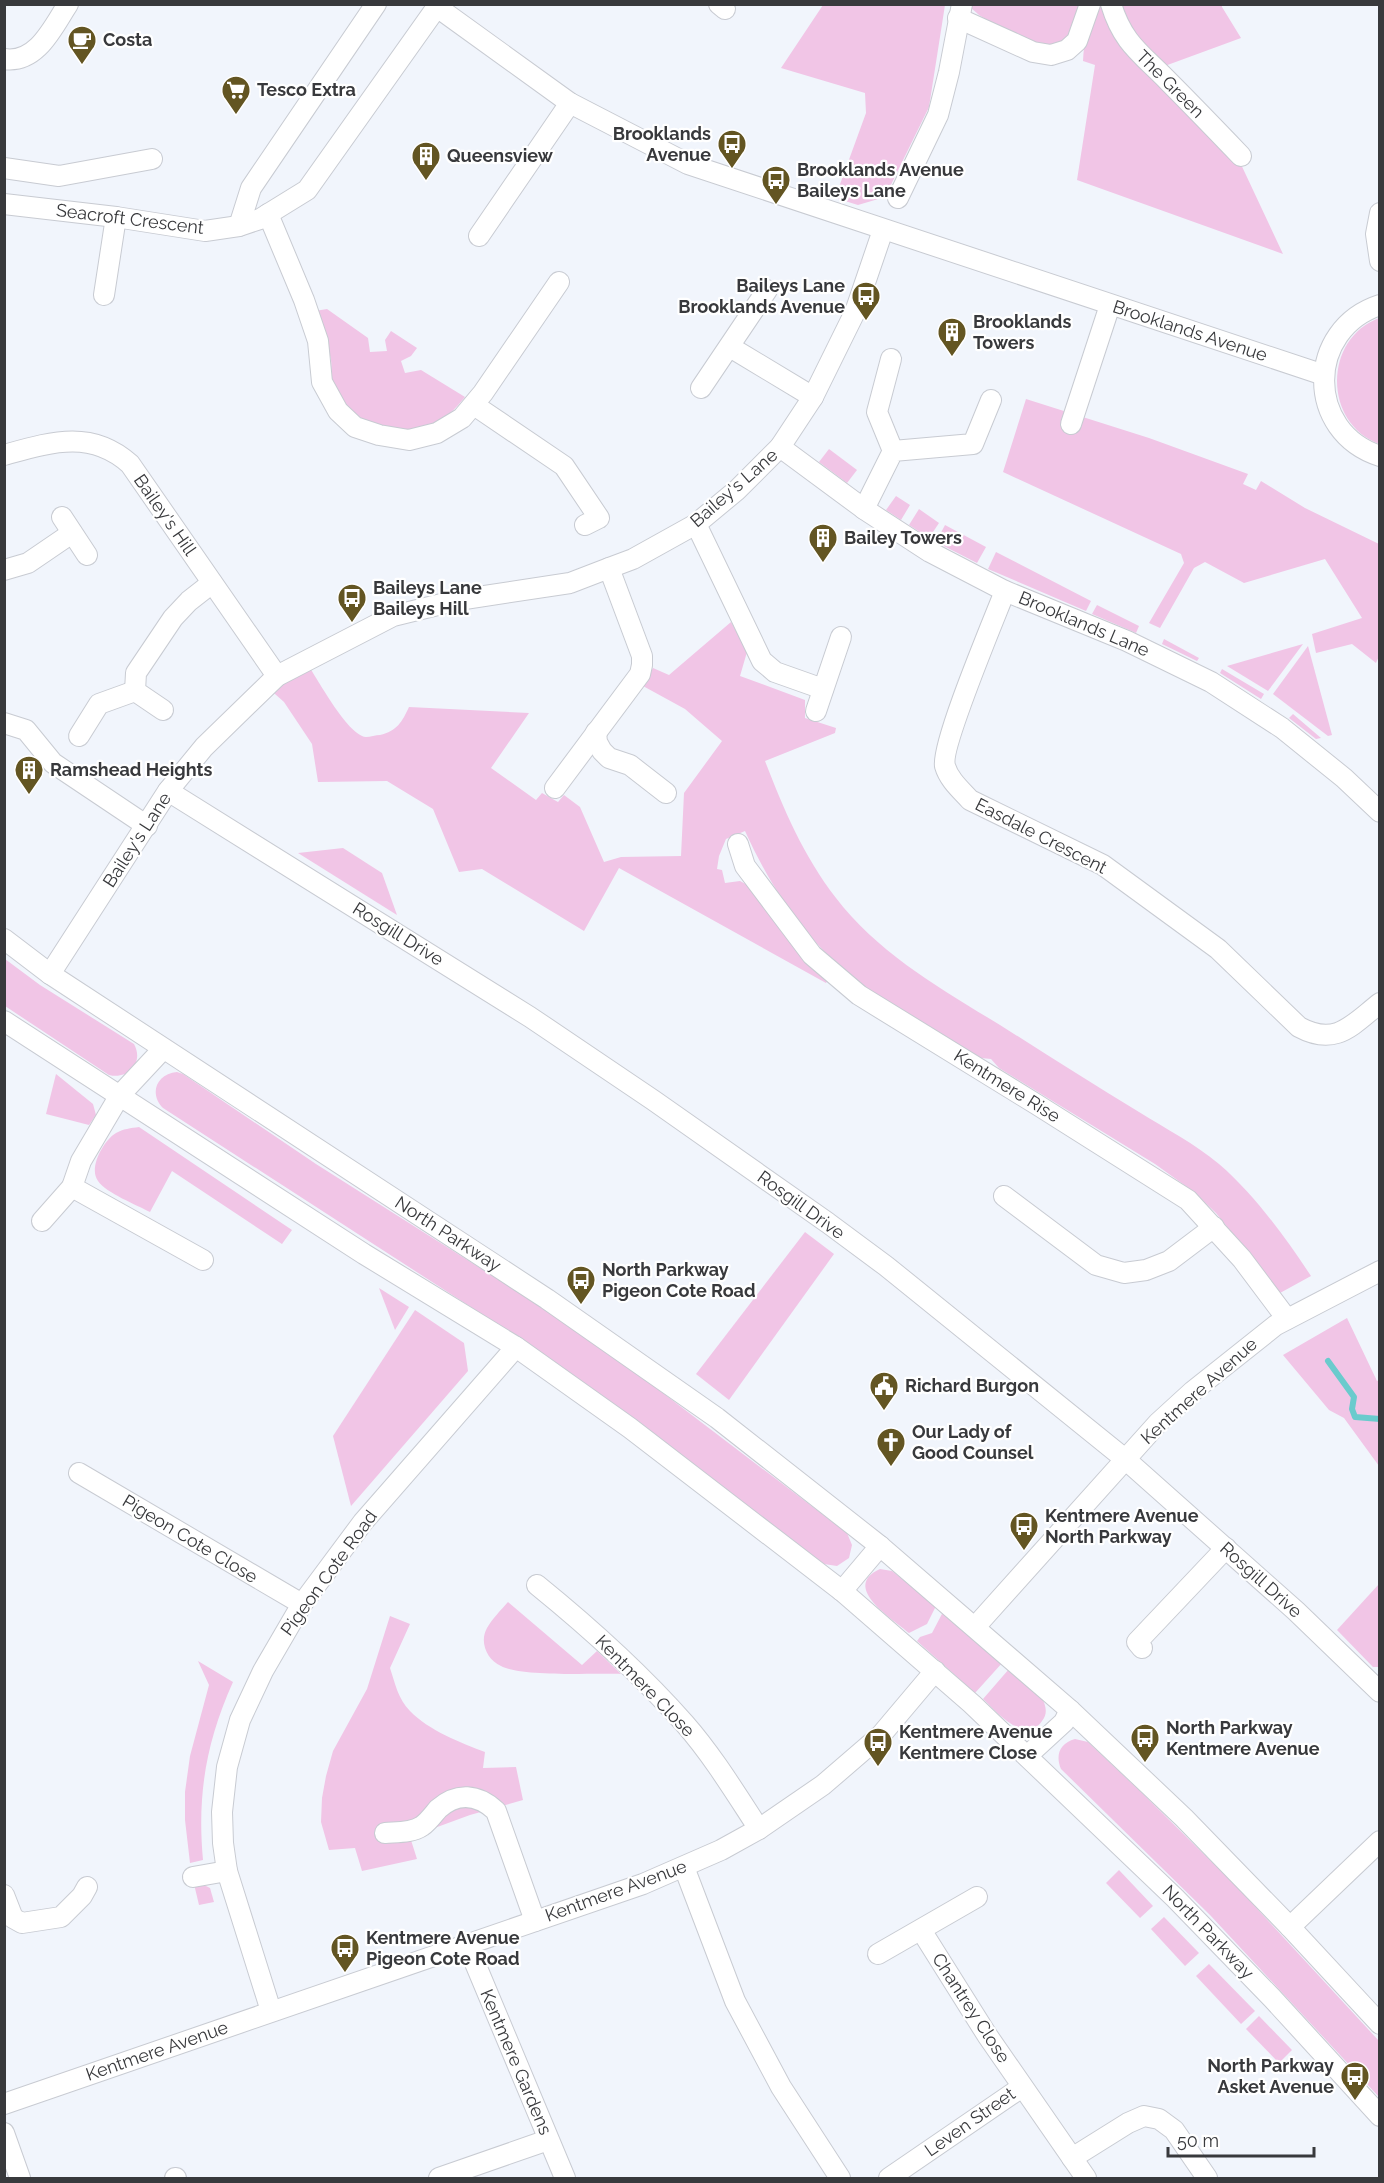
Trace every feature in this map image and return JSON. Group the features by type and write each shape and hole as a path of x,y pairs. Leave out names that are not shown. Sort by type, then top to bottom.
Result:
{"street":[{"path":"4,59 13,61 37,51 68,4"},
{"path":"239,226 251,188 376,4"},
{"path":"898,198 938,115 949,72 960,11 1033,52 1051,55 1067,50 1077,42 1090,4"},
{"name":"The Green","path":"1111,4 1116,21 1132,47 1157,69 1240,156"},
{"name":"Seacroft Crescent","path":"4,204 116,217 205,231 239,226 260,219 307,190 438,6"},
{"name":"Brooklands Avenue","path":"438,6 570,103 688,164 1324,375"},
{"path":"480,236 570,103"},
{"path":"4,168 60,176 152,159"},
{"path":"56,209 60,176"},
{"path":"268,213 304,300 318,341 322,382 338,411 355,427 379,435 409,440 437,433 462,418 474,405 559,282"},
{"path":"1380,213 1376,234 1380,261"},
{"path":"104,295 116,217"},
{"name":"Bailey's Lane","path":"50,974 168,792 204,747 277,676 393,616 458,600 570,583 633,559 696,524 737,490 780,447 813,397 855,312 883,230"},
{"path":"701,388 767,290"},
{"path":"1071,424 1110,305"},
{"path":"1380,305 1362,312 1339,333 1330,347 1324,375 1324,394 1336,424 1358,447 1380,456"},
{"path":"730,346 813,397"},
{"path":"864,509 893,451 877,412 891,359"},
{"path":"893,451 974,444 991,400"},
{"path":"474,405 564,466 599,518 585,525"},
{"name":"Bailey's Hill","path":"4,455 24,449 78,441 99,445 119,454 130,464 277,676"},
{"name":"Brooklands Lane","path":"780,447 864,509 930,552 1005,591 1127,642 1211,682 1282,728 1344,777 1380,812"},
{"path":"696,524 762,661 775,672 823,689"},
{"path":"4,570 28,563 67,525 87,555"},
{"path":"555,788 640,674 642,656 609,568"},
{"path":"135,691 136,673 173,618 189,600 212,583"},
{"name":"Easdale Crescent","path":"1005,591 950,736 945,765 955,784 970,800 1103,865 1218,949 1299,1027 1310,1033 1323,1036 1336,1034 1347,1029 1380,1003"},
{"path":"816,711 842,637"},
{"path":"135,691 163,710"},
{"path":"80,736 99,704 135,691"},
{"path":"4,723 26,730 53,763 147,826"},
{"path":"596,732 597,742 609,758 630,765 666,793"},
{"name":"Rosgill Drive","path":"168,792 530,1017 653,1100 886,1266 1125,1459 1296,1611 1380,1692"},
{"name":"Kentmere Rise","path":"738,844 746,866 812,955 859,996 1184,1197 1242,1259 1287,1319"},
{"name":"North Parkway","path":"4,939 50,974 564,1310 717,1418 880,1546 1070,1710 1184,1818 1380,2024"},
{"name":"North Parkway","path":"4,1021 364,1254 516,1347 630,1428 842,1591 935,1671 1027,1756 1191,1914 1380,2116"},
{"path":"42,1221 72,1187 81,1161 120,1095 164,1049"},
{"path":"72,1187 203,1260"},
{"path":"1004,1196 1096,1265 1124,1273 1146,1270 1169,1262 1214,1227"},
{"name":"Kentmere Avenue","path":"975,1627 1158,1423 1192,1392 1265,1333 1287,1319 1380,1271"},
{"name":"Pigeon Cote Road","path":"271,2011 227,1871 222,1812 226,1767 240,1720 263,1671 302,1604 363,1522 516,1347"},
{"name":"Pigeon Cote Close","path":"79,1473 302,1604"},
{"path":"842,1591 880,1546"},
{"path":"1142,1648 1137,1642 1226,1548"},
{"name":"Kentmere Close","path":"537,1585 589,1627 687,1725 759,1829"},
{"name":"Kentmere Avenue","path":"4,2104 643,1884 684,1867 759,1829 823,1785 881,1735 935,1671"},
{"path":"1027,1756 1064,1722 1070,1710"},
{"path":"385,1833 415,1830 423,1826 437,1810 456,1798 464,1796 478,1798 488,1803 496,1811 535,1921"},
{"path":"1290,1927 1380,1841"},
{"path":"684,1867 735,2001 781,2087 840,2178"},
{"path":"193,1877 227,1871"},
{"path":"4,1895 13,1918 22,1923 61,1917 82,1896 87,1887"},
{"path":"878,1954 977,1897"},
{"name":"Chantrey Close","path":"921,1930 987,2035 1086,2178"},
{"name":"Kentmere Gardens","path":"467,1944 565,2178"},
{"name":"Leven Street","path":"889,2178 1022,2087"},
{"path":"1072,2158 1128,2123 1144,2116 1159,2119 1174,2130 1207,2178"},
{"path":"4,2133 20,2178"},
{"path":"439,2178 548,2140"}],"shaded area":[{"path":"971,4 1085,5 1072,37 1052,48 1030,46 979,15 970,7"},
{"path":"823,5 945,5 929,107 885,197 858,205 835,198 866,113 865,93 781,68"},
{"path":"1094,5 1107,5 1238,158 1283,254 1077,180 1095,65 1083,61 1084,46"},
{"path":"1118,5 1222,5 1241,38 1162,67 1143,49"},
{"path":"327,309 368,338 370,352 387,351 385,340 391,331 417,348 411,356 401,361 405,373 421,370 465,397 440,421 415,429 386,428 359,417 339,396 332,380 328,347 315,311"},
{"path":"1379,318 1379,444 1361,433 1348,418 1340,400 1337,381 1340,362 1348,344 1361,329"},
{"path":"1026,399 1149,438 1248,474 1243,484 1256,490 1261,481 1305,508 1379,544 1380,654 1376,663 1352,644 1316,653 1312,634 1362,618 1325,559 1244,583 1205,562 1194,568 1160,628 1149,623 1184,563 1181,554 1003,472"},
{"path":"829,449 857,470 847,483 819,462"},
{"path":"896,496 910,505 901,520 886,510"},
{"path":"919,509 939,523 929,538 909,525"},
{"path":"945,525 986,547 977,563 936,542"},
{"path":"996,552 1091,601 1086,611 988,569"},
{"path":"1097,605 1139,626 1136,633 1092,614"},
{"path":"731,622 747,652 740,676 805,700 805,718 836,728 835,733 765,761 804,849 824,882 853,918 871,936 912,969 1209,1156 1232,1176 1257,1203 1311,1276 1280,1293 1216,1213 1194,1192 1155,1164 999,1068 991,1059 981,1058 928,1027 853,978 833,961 798,921 769,878 745,831 726,839 719,856 717,869 722,870 725,883 740,881 753,888 780,930 801,955 828,980 826,983 619,868 584,931 482,869 459,872 433,809 387,781 318,782 312,744 284,702 266,686 305,660 341,716 358,734 366,737 380,735 395,728 409,707 529,713 491,768 536,800 542,793 558,802 564,795 580,807 604,862 621,857 681,856 684,793 722,741 685,709 643,686 653,668 669,675"},
{"path":"1164,639 1199,658 1197,661 1162,644"},
{"path":"1303,644 1268,691 1227,666"},
{"path":"1308,646 1332,735 1328,736 1273,694"},
{"path":"1222,669 1264,694 1261,699 1220,673"},
{"path":"1293,714 1321,738 1316,739 1289,718"},
{"path":"343,848 382,873 397,915 298,853"},
{"path":"5,959 40,985 134,1044 137,1057 133,1068 123,1075 109,1075 5,1006"},
{"path":"177,1072 316,1164 551,1313 655,1387 847,1533 852,1545 849,1558 837,1566 824,1564 633,1419 528,1344 163,1108 156,1097 157,1086 164,1076"},
{"path":"56,1074 93,1104 96,1115 89,1125 46,1114"},
{"path":"139,1127 292,1230 282,1244 172,1171 150,1212 102,1185 95,1175 95,1169 102,1148 116,1133"},
{"path":"805,1232 834,1254 729,1400 696,1374"},
{"path":"379,1288 409,1307 395,1330"},
{"path":"415,1310 464,1343 468,1371 351,1506 333,1436"},
{"path":"1347,1318 1377,1381 1379,1380 1379,1466 1344,1418 1329,1410 1283,1355"},
{"path":"880,1569 892,1571 936,1606 927,1624 909,1633 874,1603 865,1585 869,1576"},
{"path":"1379,1584 1379,1667 1373,1667 1337,1630"},
{"path":"508,1602 582,1665 597,1651 621,1674 525,1672 496,1663 488,1655 484,1645 485,1633 491,1621"},
{"path":"943,1612 1003,1662 975,1693 917,1641 920,1637 932,1633"},
{"path":"390,1616 410,1624 390,1668 397,1691 406,1706 417,1718 435,1730 485,1752 483,1768 516,1767 523,1800 470,1815 410,1837 417,1859 362,1871 355,1848 329,1850 321,1822 322,1798 333,1751 367,1689"},
{"path":"198,1661 233,1682 216,1726 206,1769 201,1813 203,1860 190,1863 185,1820 185,1792 190,1756 209,1685"},
{"path":"1009,1669 1042,1698 1046,1710 1045,1716 1035,1728 1027,1730 1011,1724 983,1699"},
{"path":"1075,1739 1088,1742 1238,1888 1379,2041 1379,2097 1210,1915 1061,1769 1060,1750 1066,1743"},
{"path":"1119,1870 1153,1906 1140,1918 1106,1883"},
{"path":"194,1884 202,1884 210,1888 214,1902 199,1905"},
{"path":"1164,1917 1199,1953 1185,1966 1151,1929"},
{"path":"1209,1964 1255,2011 1241,2024 1196,1976"},
{"path":"1259,2016 1292,2050 1279,2063 1246,2029"}],"waterway":[{"path":"1328,1361 1354,1397 1352,1409 1355,1417 1380,1419"}],"place":[{"name":"Costa","path":"82,66"},
{"name":"Tesco Extra","path":"236,116"},
{"name":"Brooklands Avenue","path":"732,170"},
{"name":"Queensview","path":"426,182"},
{"name":"Brooklands Avenue Baileys Lane","path":"776,206"},
{"name":"Baileys Lane Brooklands Avenue","path":"866,322"},
{"name":"Brooklands Towers","path":"952,358"},
{"name":"Bailey Towers","path":"823,564"},
{"name":"Baileys Lane Baileys Hill","path":"352,624"},
{"name":"Ramshead Heights","path":"29,796"},
{"name":"North Parkway Pigeon Cote Road","path":"581,1306"},
{"name":"Richard Burgon","path":"884,1412"},
{"name":"Our Lady of Good Counsel","path":"891,1468"},
{"name":"Kentmere Avenue North Parkway","path":"1024,1552"},
{"name":"North Parkway Kentmere Avenue","path":"1145,1764"},
{"name":"Kentmere Avenue Kentmere Close","path":"878,1768"},
{"name":"Kentmere Avenue Pigeon Cote Road","path":"345,1974"},
{"name":"North Parkway Asket Avenue","path":"1355,2102"}]}
